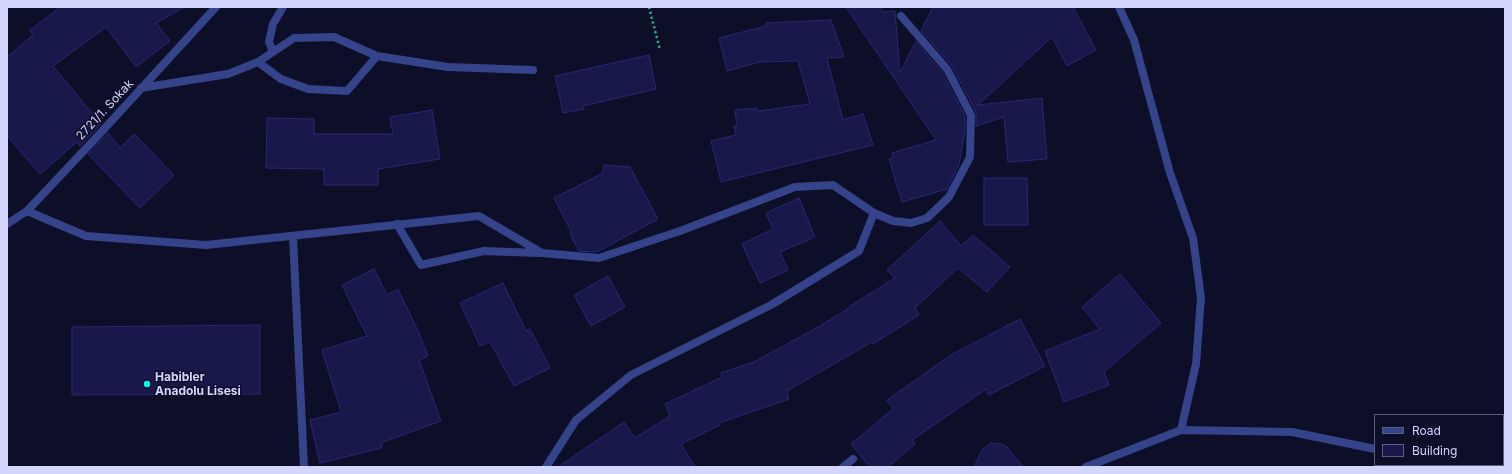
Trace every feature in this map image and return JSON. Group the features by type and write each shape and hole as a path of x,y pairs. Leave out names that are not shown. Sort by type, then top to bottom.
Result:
{"street":[{"name":"2721/1. Sokak","path":"7,224 27,211 216,7"},
{"path":"273,52 269,42 273,24 283,7"},
{"path":"1119,7 1134,40 1170,173 1193,238 1201,298 1196,364 1181,430"},
{"path":"397,224 421,265 484,252 542,253 599,258 795,188 833,185 874,213 893,222 912,223 926,218 949,197 970,157 972,115 947,69 901,16"},
{"path":"141,88 228,74 258,62 294,38 334,37 377,56 448,67 533,70"},
{"path":"258,62 281,78 308,89 347,91 377,56"},
{"path":"27,211 86,236 206,245 478,216 542,253"},
{"path":"546,467 576,420 631,375 771,305 859,251 874,213"},
{"path":"293,236 304,467"},
{"path":"1086,467 1181,430 1292,432 1374,449"},
{"path":"844,467 853,459"}],"path":[{"path":"649,7 660,50"}],"building":[{"path":"61,7 185,7 156,23 170,41 136,67 106,27 53,66 101,124 80,146 77,142 40,174 7,136 7,57 33,35 30,30"},
{"path":"846,7 882,7 882,12 895,11 900,73 916,41 942,72 965,116 965,130 959,165 947,189 902,202 889,159 893,157 892,153 936,140"},
{"path":"933,7 1073,7 1096,50 1067,66 1052,37 978,105 1042,98 1047,159 1008,162 1004,117 976,126 976,112 952,66 921,31"},
{"path":"831,20 844,57 827,58 843,120 863,114 873,145 721,182 711,141 736,135 734,126 737,126 735,110 757,108 758,111 810,104 798,61 760,62 727,71 719,38 766,26 766,23"},
{"path":"649,55 656,89 583,106 584,109 563,113 555,76"},
{"path":"432,110 440,159 378,169 378,185 324,185 324,169 266,168 267,118 314,119 314,134 393,134 390,117"},
{"path":"108,133 120,148 134,134 174,175 140,208 88,154"},
{"path":"604,165 630,167 658,219 597,252 579,251 570,234 572,233 554,198 603,173"},
{"path":"984,178 1027,178 1028,225 984,225"},
{"path":"799,198 815,237 780,252 788,270 760,283 742,244 773,229 766,213"},
{"path":"940,221 961,246 973,235 1010,267 987,292 958,268 915,308 919,315 873,344 872,342 787,391 789,399 719,423 720,425 681,444 695,467 558,467 624,422 635,438 670,416 665,404 722,377 721,373 754,362 820,326 851,307 850,306 895,278 887,270"},
{"path":"374,269 387,295 398,289 419,333 428,356 419,360 441,421 381,443 382,448 320,463 310,420 341,412 322,350 367,336 342,285"},
{"path":"1120,274 1161,323 1104,372 1109,385 1064,402 1045,351 1100,329 1082,307"},
{"path":"608,276 625,307 591,326 574,295"},
{"path":"503,283 526,331 530,329 550,368 514,386 490,342 480,346 460,303"},
{"path":"1020,319 1045,366 989,395 986,389 912,440 915,444 888,467 870,467 851,444 893,409 887,400 951,355"},
{"path":"260,325 260,394 72,395 72,327"},
{"path":"991,443 1002,444 1007,447 1023,467 974,467 982,450"}],"place":[{"name":"Habibler Anadolu Lisesi","path":"147,384"}]}
